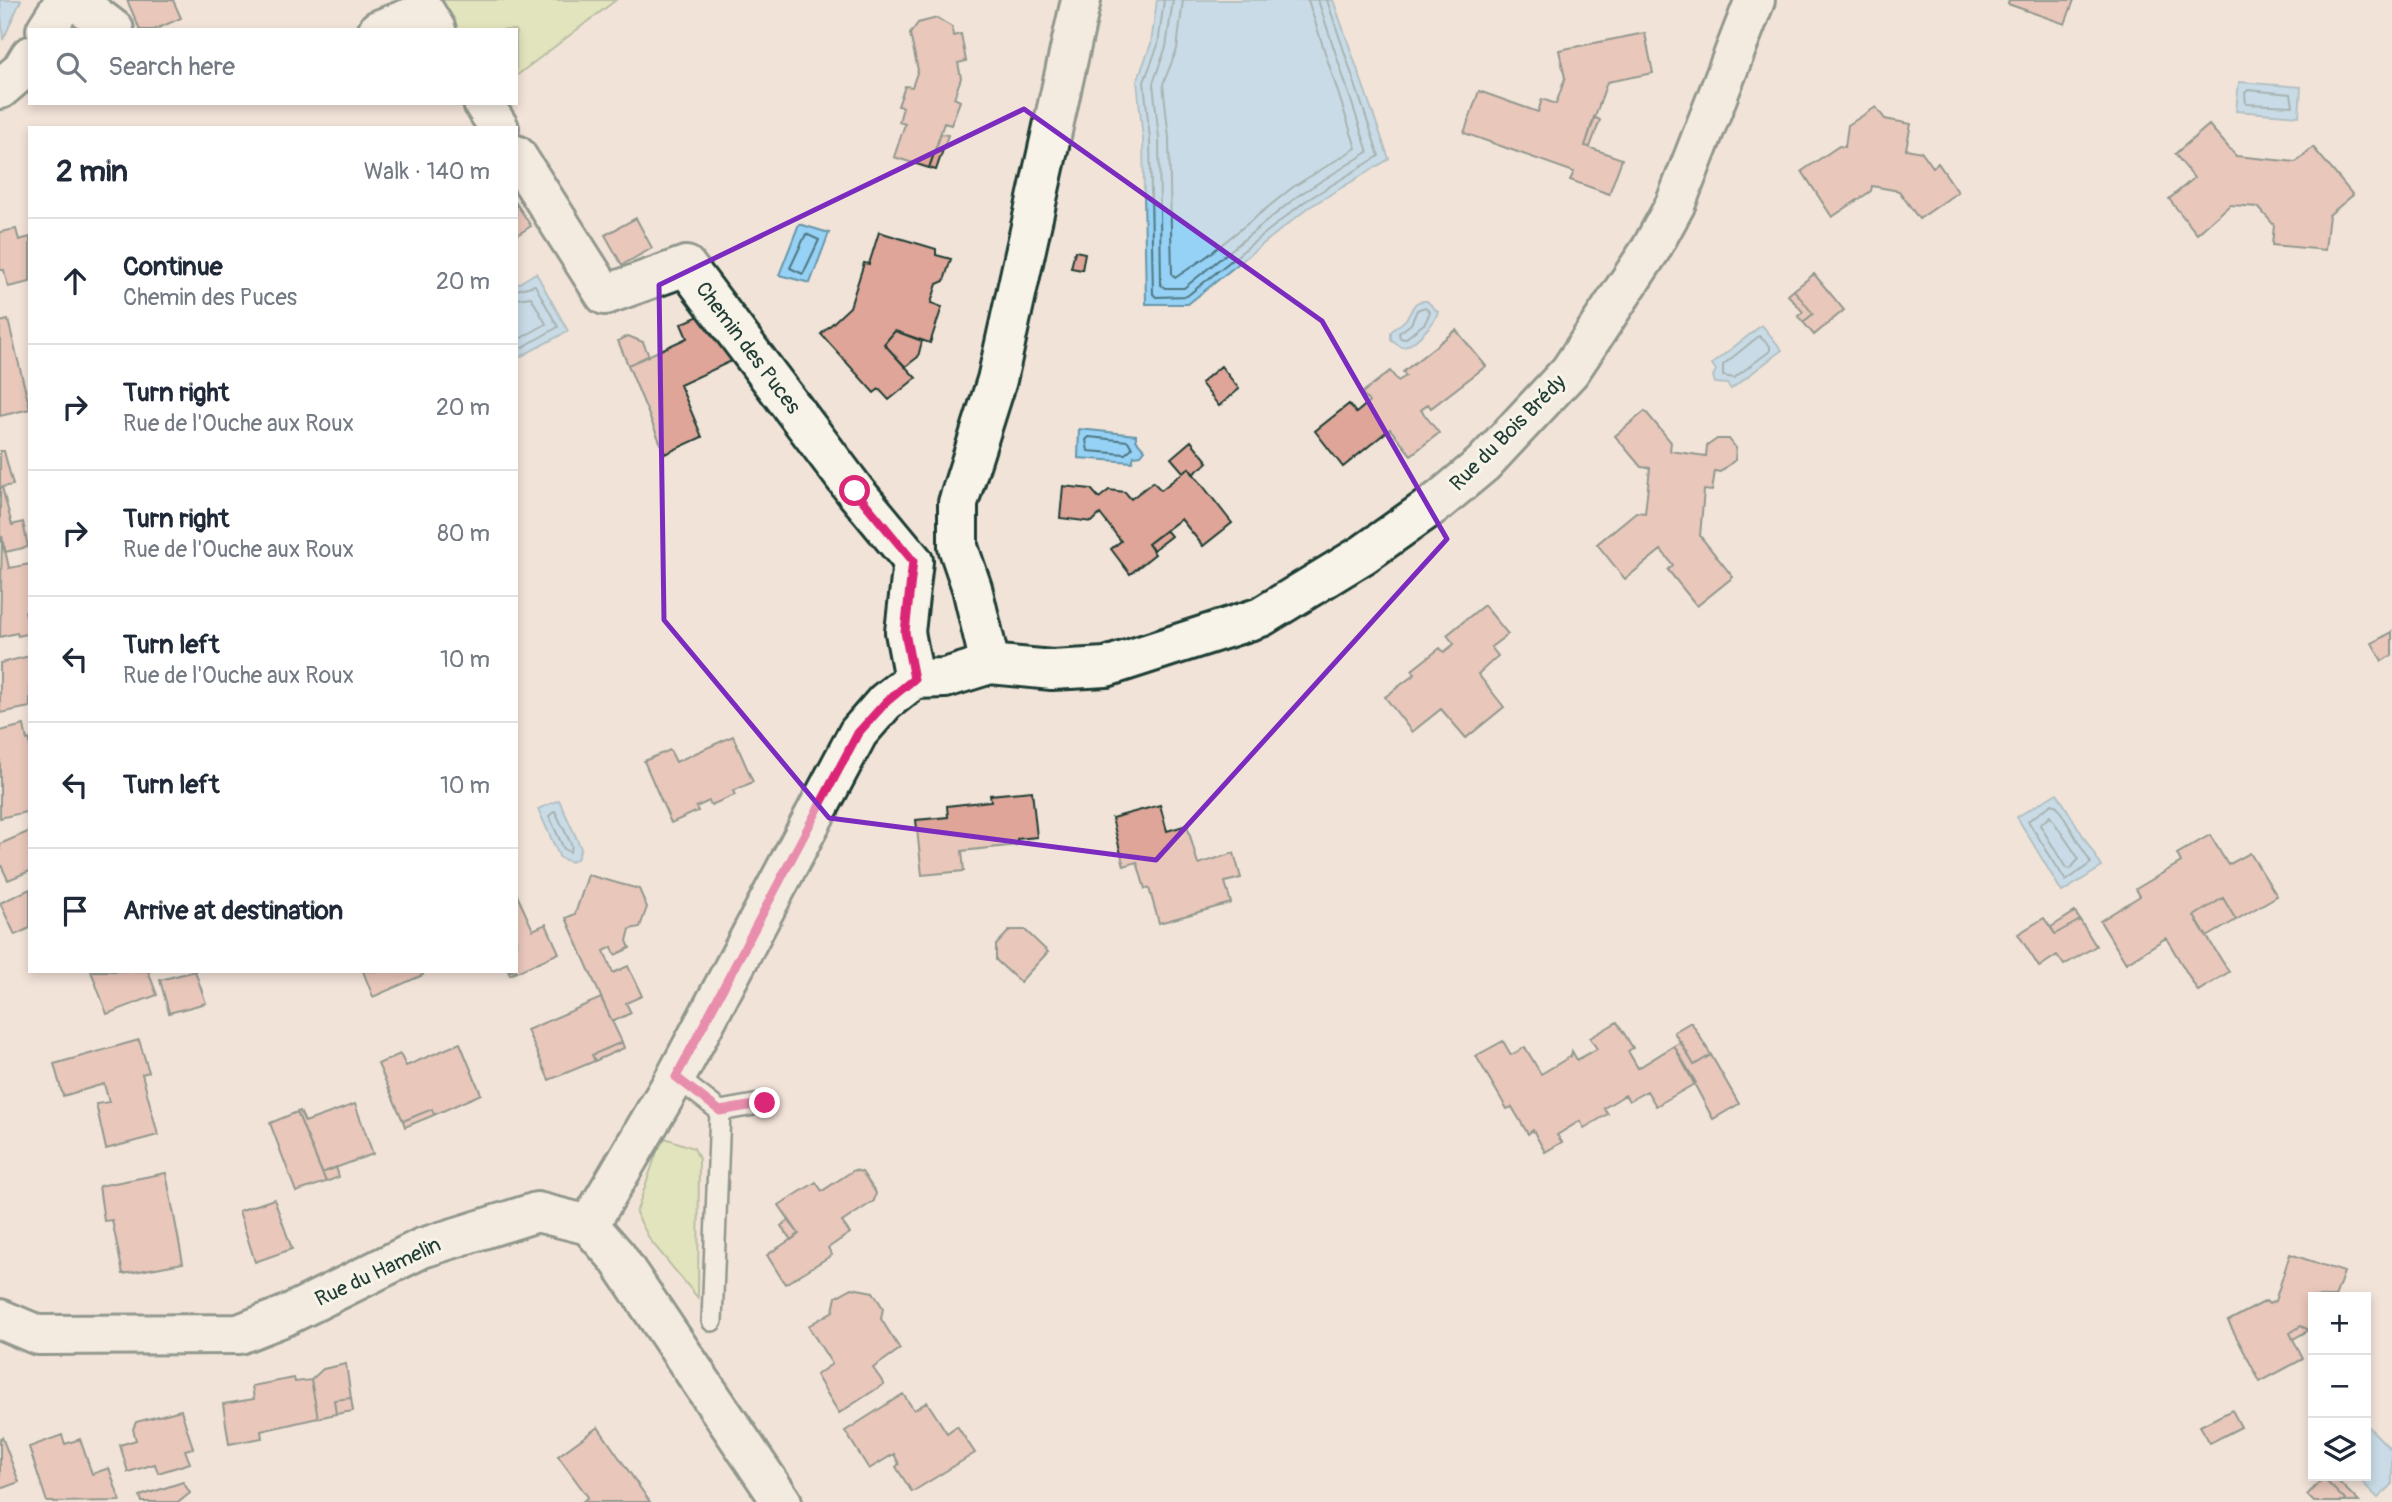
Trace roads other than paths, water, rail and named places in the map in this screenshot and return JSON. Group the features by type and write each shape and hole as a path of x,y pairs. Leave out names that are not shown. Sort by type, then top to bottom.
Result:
{"street":[{"path":"47,28 65,0"},
{"path":"75,0 111,28"},
{"path":"990,664 972,588 958,547 958,503 997,380 1081,0"},
{"name":"Rue du Bois Brédy","path":"914,679 945,678 990,664 1052,670 1106,667 1261,617 1364,554 1440,500 1482,464 1570,371 1651,248 1675,205 1755,0"},
{"path":"383,28 425,12 435,28"},
{"path":"0,89 28,60"},
{"path":"484,105 498,126"},
{"name":"Chemin des Puces","path":"518,158 605,295 686,266 855,491 913,561 905,632 914,679"},
{"path":"782,1502 617,1256 589,1225 676,1077 858,733 886,702 914,679"},
{"name":"Rue du Hamelin","path":"0,1319 38,1335 239,1334 285,1316 422,1248 537,1212 589,1225"}],"lane":[{"path":"676,1077 720,1111 765,1103"},
{"path":"712,1321 720,1111"}],"water":[{"path":"0,0 21,0 3,40"},
{"path":"1157,0 1333,0 1389,159 1308,208 1188,304 1146,304 1143,139 1137,81 1151,44"},
{"path":"2239,82 2301,87 2299,116 2236,111"},
{"path":"799,224 829,233 810,283 779,275"},
{"path":"536,273 568,331 518,358 518,284"},
{"path":"1427,301 1438,312 1428,328 1411,344 1405,346 1401,347 1391,340 1391,332 1406,319 1415,304"},
{"path":"1762,325 1782,350 1731,389 1727,384 1715,383 1713,376 1716,370 1712,364"},
{"path":"1079,429 1136,435 1136,440 1145,450 1141,455 1134,456 1132,462 1078,458"},
{"path":"2057,793 2102,867 2062,892 2017,817"},
{"path":"559,800 581,848 577,859 571,862 560,858 538,809"},
{"path":"2371,1429 2392,1451 2392,1485 2378,1498 2361,1481 2371,1481"}]}
